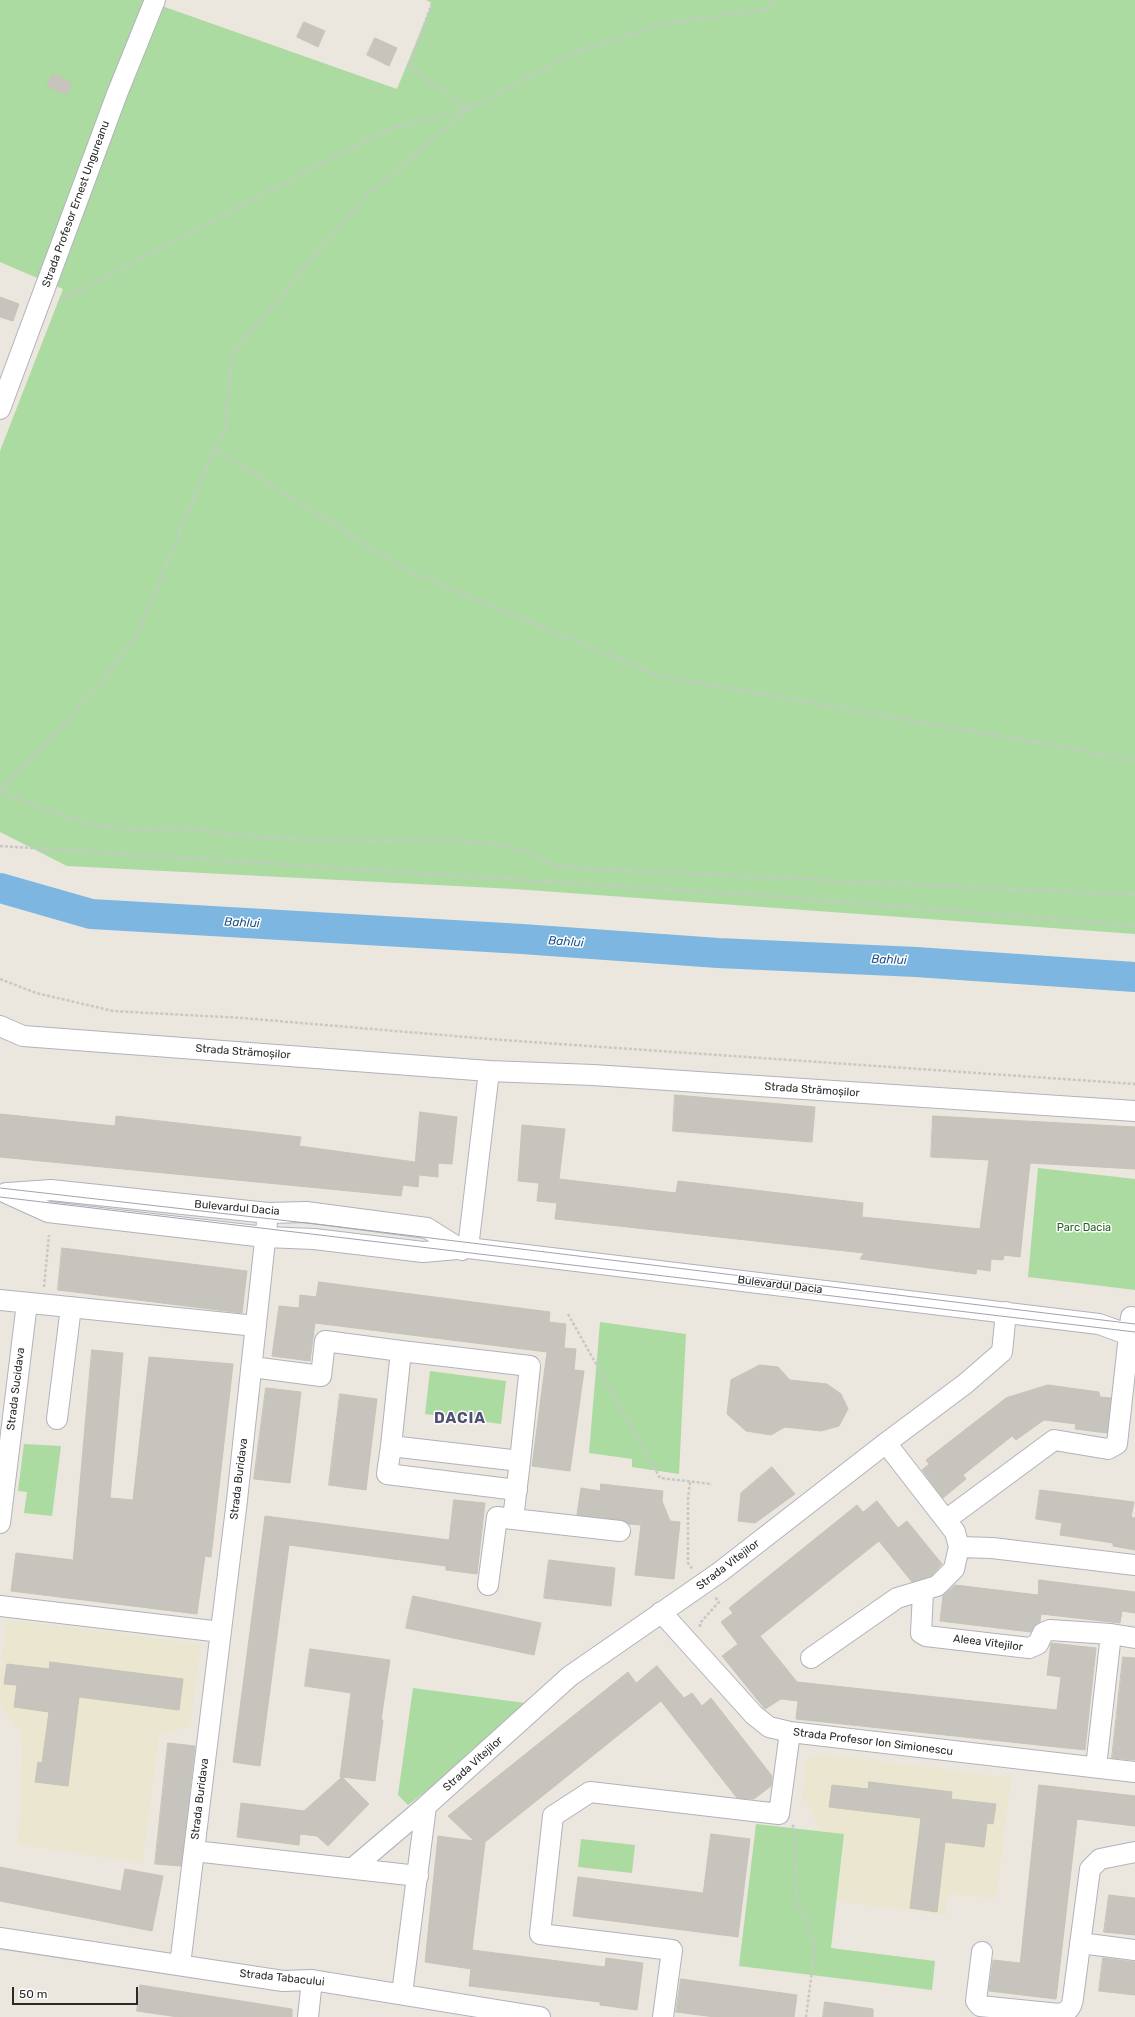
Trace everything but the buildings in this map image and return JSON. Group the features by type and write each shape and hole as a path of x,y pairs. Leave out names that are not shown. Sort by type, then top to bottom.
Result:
{"street":[{"name":"Strada Profesor Ernest Ungureanu","path":"0,409 117,94 154,0"},
{"name":"Strada Strămoșilor","path":"0,1026 23,1036 489,1071 594,1075 1135,1111"},
{"path":"465,1249 489,1071"},
{"name":"Bulevardul Dacia","path":"3,1193 51,1190 268,1213 306,1212 427,1228 465,1249"},
{"name":"Bulevardul Dacia","path":"3,1193 48,1212 265,1237 314,1239 423,1252 465,1249 1132,1327"},
{"name":"Strada Buridava","path":"180,1965 221,1632 252,1367 268,1213"},
{"path":"0,1300 256,1326"},
{"name":"Strada Sucidava","path":"0,1523 35,1303"},
{"path":"57,1419 71,1307"},
{"name":"Strada Vitejilor","path":"353,1868 426,1806 570,1676 720,1572 886,1443 965,1384 1002,1352 1006,1312"},
{"path":"947,1519 1054,1440 1108,1449 1117,1444 1132,1327"},
{"path":"252,1367 321,1376 325,1341 530,1366 513,1519"},
{"path":"401,1351 387,1474 517,1490"},
{"path":"811,1658 884,1606 897,1598 923,1592 937,1586 954,1569 959,1547 955,1532 947,1519 886,1443"},
{"path":"390,1446 520,1461"},
{"path":"488,1585 497,1517 620,1531"},
{"path":"959,1547 992,1548 1135,1565"},
{"name":"Aleea Vitejilor","path":"923,1592 920,1627 921,1633 926,1636 1029,1648 1038,1644 1043,1634 1050,1630 1111,1634 1135,1638"},
{"path":"0,1606 221,1632"},
{"name":"Strada Profesor Ion Simionescu","path":"661,1612 754,1715 769,1727 790,1732 1135,1772"},
{"path":"1096,1767 1111,1634"},
{"path":"663,2017 672,1950 540,1934 553,1816 590,1792 779,1814 790,1732"},
{"path":"402,1994 426,1806"},
{"path":"194,1851 418,1876"},
{"path":"982,1952 976,2001 980,2006 1059,2014 1069,2010 1072,2005 1090,1869 1094,1862 1100,1859 1135,1852"},
{"name":"Strada Tabacului","path":"0,1938 282,1981 312,1980 540,2017"},
{"path":"1080,1943 1135,1950"},
{"path":"308,2017 312,1980"}],"path":[{"path":"433,0 409,67 468,108"},
{"path":"36,313 386,130 468,108 576,52 665,23 765,10 776,0"},
{"path":"468,108 401,168 364,197 236,350 231,364 225,429 214,449 139,631 98,687 0,791 84,823 135,830 179,828 267,838 368,841 458,840 520,850 553,865 593,869 1135,895"},
{"path":"214,449 406,570 660,676 1135,760"},
{"path":"0,846 786,897 1135,926"},
{"path":"0,979 36,993 113,1011 242,1018 510,1041 1135,1084"},
{"path":"35,1303 49,1235"},
{"path":"568,1314 660,1478 712,1484"},
{"path":"779,1814 795,1828 796,1900 807,1921 815,1948 806,2017"}],"shaded area":[{"path":"6,1619 201,1644 190,1726 159,1736 142,1863 18,1844 23,1734 0,1706 0,1679"},
{"path":"823,1754 1011,1778 996,1899 948,1893 945,1915 836,1901 844,1834 820,1830 808,1804 802,1798 806,1763 812,1757"}],"green space":[{"path":"0,0 145,0 397,89 432,3 426,0 1135,0 1135,934 514,889 67,866 0,832 0,451 63,289 0,262"},
{"name":"Parc Dacia","path":"1038,1168 1135,1179 1135,1290 1028,1277"},
{"path":"600,1322 686,1334 679,1474 632,1467 632,1459 589,1453"},
{"path":"430,1371 506,1381 501,1424 425,1414"},
{"path":"24,1444 61,1446 52,1516 24,1513 27,1492 18,1491"},
{"path":"413,1688 540,1705 408,1805 398,1795"},
{"path":"756,1824 844,1834 831,1948 935,1961 932,1990 739,1966"},
{"path":"581,1839 635,1845 632,1873 578,1867"}],"waterway":[{"name":"Bahlui","path":"0,888 91,914 522,939 718,953 916,962 1135,977"}],"tram line":[{"path":"0,1188 324,1225 1135,1324"},
{"path":"0,1197 1135,1332"}],"district":[{"name":"DACIA","path":"460,1419"}]}
